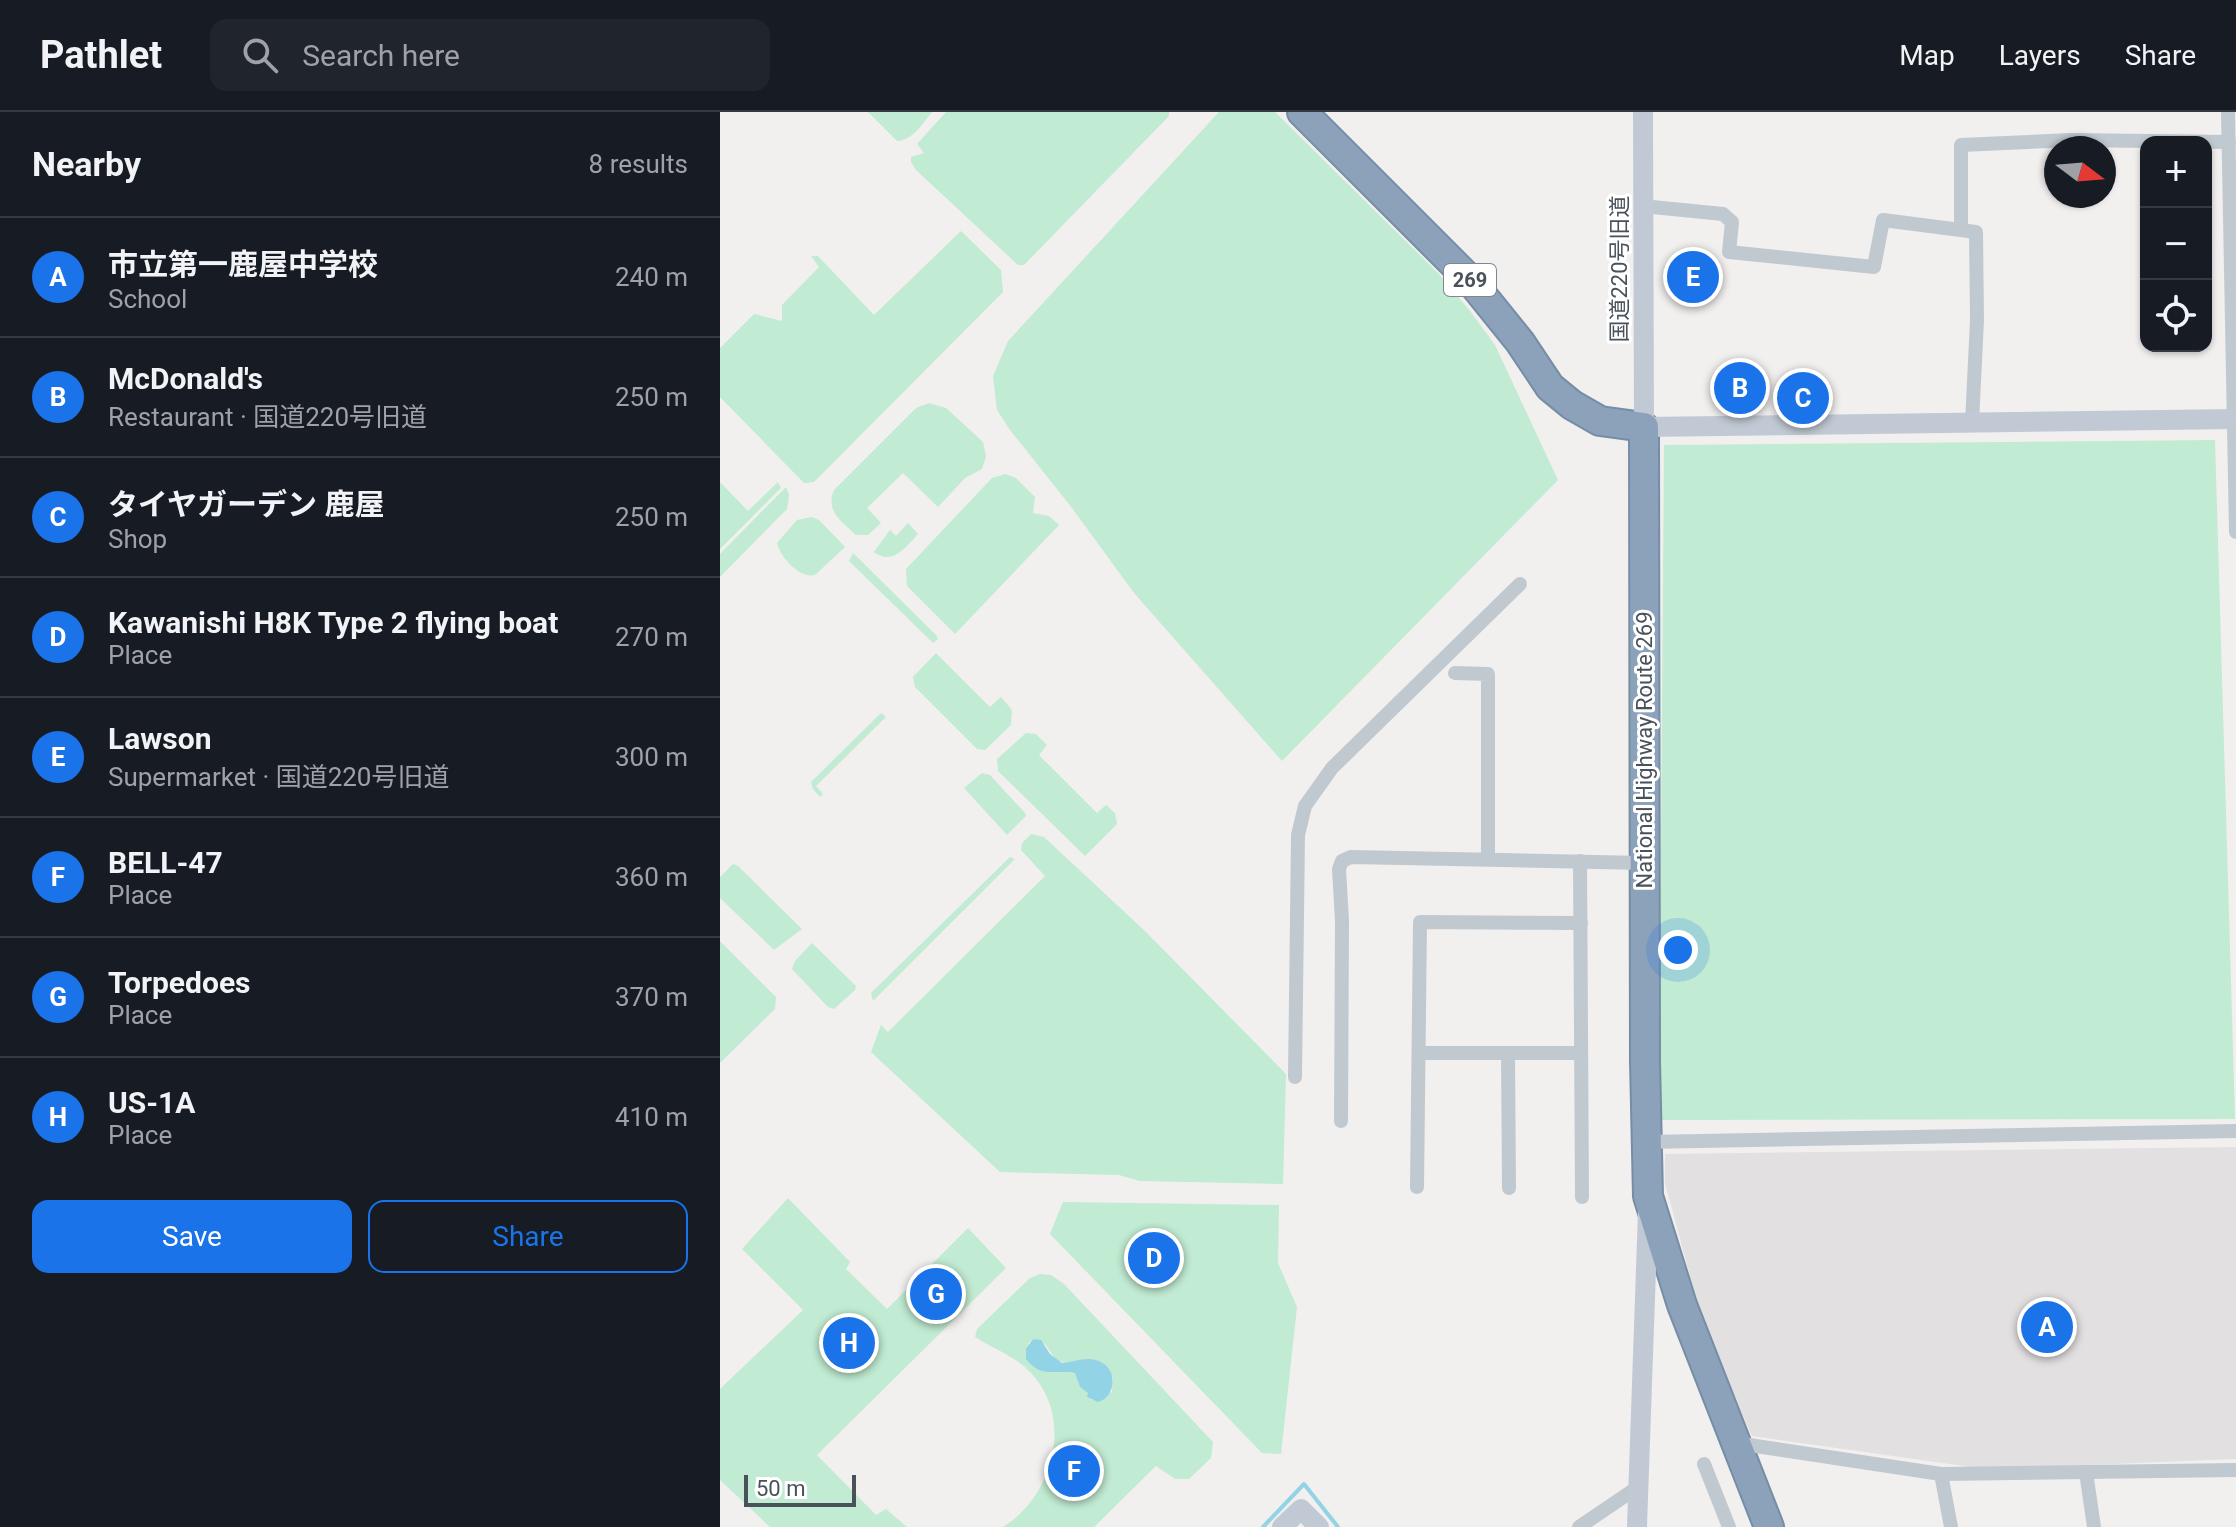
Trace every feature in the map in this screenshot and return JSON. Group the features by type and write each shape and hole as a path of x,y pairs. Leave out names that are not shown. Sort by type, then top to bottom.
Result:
{"highway":[{"name":"269","path":"1302,112 1470,280 1520,342 1550,387 1572,405 1600,421 1644,427"},
{"name":"National Highway Route 269","path":"1644,427 1648,1196 1682,1305 1769,1527"}],"street":[{"name":"国道220号旧道","path":"1643,112 1644,427"},
{"path":"2228,112 2236,532"},
{"path":"1961,230 1961,145 2070,140 2229,142"},
{"path":"1642,206 1723,214 1732,222 1729,252 1874,267 1883,220 1976,232 1977,320 1972,423"},
{"path":"1644,427 2235,419"},
{"path":"1295,1077 1298,835 1305,806 1332,768 1520,584"},
{"path":"1455,673 1488,674 1488,858"},
{"path":"1341,1121 1342,921 1339,869 1342,861 1351,857 1644,863"},
{"path":"1580,861 1582,1197"},
{"path":"1417,1187 1420,922 1581,923"},
{"path":"1420,1053 1581,1053"},
{"path":"1508,1053 1509,1188"},
{"path":"1647,1142 2236,1131"},
{"path":"1637,1527 1648,1196"},
{"path":"1736,1443 1941,1474 2236,1470"},
{"path":"1704,1464 1729,1527"},
{"path":"2086,1472 2094,1527"},
{"path":"1941,1474 1951,1527"},
{"path":"1579,1527 1638,1487"},
{"path":"1282,1527 1301,1509 1319,1527"}],"shaded area":[{"path":"2236,1147 2236,1459 1985,1469 1752,1436 1703,1324 1665,1183 1665,1154"}],"green space":[{"path":"868,112 932,112 912,135 897,141"},
{"path":"946,112 1169,112 1169,116 1024,265 1018,265 911,162 911,157 924,153 917,144"},
{"path":"1219,112 1275,112 1438,273 1495,345 1558,480 1282,761 1134,593 1010,430 997,410 993,376 1008,341"},
{"path":"961,231 1001,270 1003,292 814,482 804,483 720,397 720,348 754,314 782,321 782,305 819,267 811,256 818,256 874,315"},
{"path":"929,403 946,408 983,442 986,457 982,469 965,478 938,507 903,473 867,508 881,523 868,535 856,535 833,510 834,490 916,408"},
{"path":"2215,440 2235,1119 1659,1120 1664,445"},
{"path":"1005,474 1016,478 1035,497 1033,513 1049,516 1059,525 955,634 907,586 906,569 992,478"},
{"path":"720,482 748,511 778,482 781,488 720,549"},
{"path":"786,487 789,495 787,509 720,577 720,554"},
{"path":"812,517 819,520 845,547 815,575 809,575 792,566 777,543 797,520"},
{"path":"908,523 918,534 904,549 887,557 874,552 890,530 896,536"},
{"path":"853,553 938,639 933,643 849,561"},
{"path":"936,653 990,707 1001,697 1012,710 1011,725 985,750 977,749 915,687 913,677"},
{"path":"881,713 886,717 816,786 823,794 820,797 811,782"},
{"path":"1026,733 1036,734 1047,745 1039,755 1097,813 1106,805 1115,813 1117,824 1085,856 998,771 997,759"},
{"path":"982,773 990,775 1025,813 1026,816 1007,835 964,788"},
{"path":"1031,834 1044,837 1146,932 1286,1074 1283,1184 1140,1181 1119,1175 1000,1172 871,1052 881,1025 888,1032 1045,876 1021,850 1022,843"},
{"path":"1010,857 1015,859 873,1001 871,993"},
{"path":"733,864 802,929 774,950 720,898 720,877"},
{"path":"720,941 776,997 775,1009 720,1063"},
{"path":"812,943 856,986 834,1009 828,1007 792,969 795,961"},
{"path":"788,1198 850,1262 846,1269 887,1309 968,1228 1006,1268 817,1455 876,1515 886,1509 907,1527 770,1527 720,1480 720,1389 803,1310 742,1249"},
{"path":"1063,1202 1279,1205 1278,1263 1297,1307 1281,1454 1262,1453 1050,1234"},
{"path":"1040,1274 1051,1275 1064,1284 1213,1442 1211,1458 1189,1479 1175,1479 1156,1466 1094,1527 1003,1527 1021,1513 1046,1475 1053,1453 1051,1409 1043,1388 1028,1370 975,1337 977,1329 1030,1278","holes":["1033,1339 1045,1344 1056,1360 1113,1377 1112,1392 1092,1400 1088,1397 1089,1392 1080,1387 1076,1373 1065,1372 1028,1344"]}],"water":[{"path":"1033,1339 1041,1340 1050,1354 1062,1363 1086,1359 1101,1362 1112,1377 1113,1384 1108,1395 1098,1402 1087,1397 1088,1393 1080,1387 1075,1373 1043,1371 1032,1365 1026,1359 1026,1349"}],"waterway":[{"path":"1263,1527 1304,1484 1338,1527"}],"place":[{"name":"Lawson","path":"1693,277"},
{"name":"McDonald's","path":"1740,388"},
{"name":"タイヤガーデン 鹿屋","path":"1803,398"},
{"name":"Kawanishi H8K Type 2 flying boat","path":"1154,1258"},
{"name":"Torpedoes","path":"936,1294"},
{"name":"市立第一鹿屋中学校","path":"2047,1327"},
{"name":"US-1A","path":"849,1343"},
{"name":"BELL-47","path":"1074,1471"}]}
